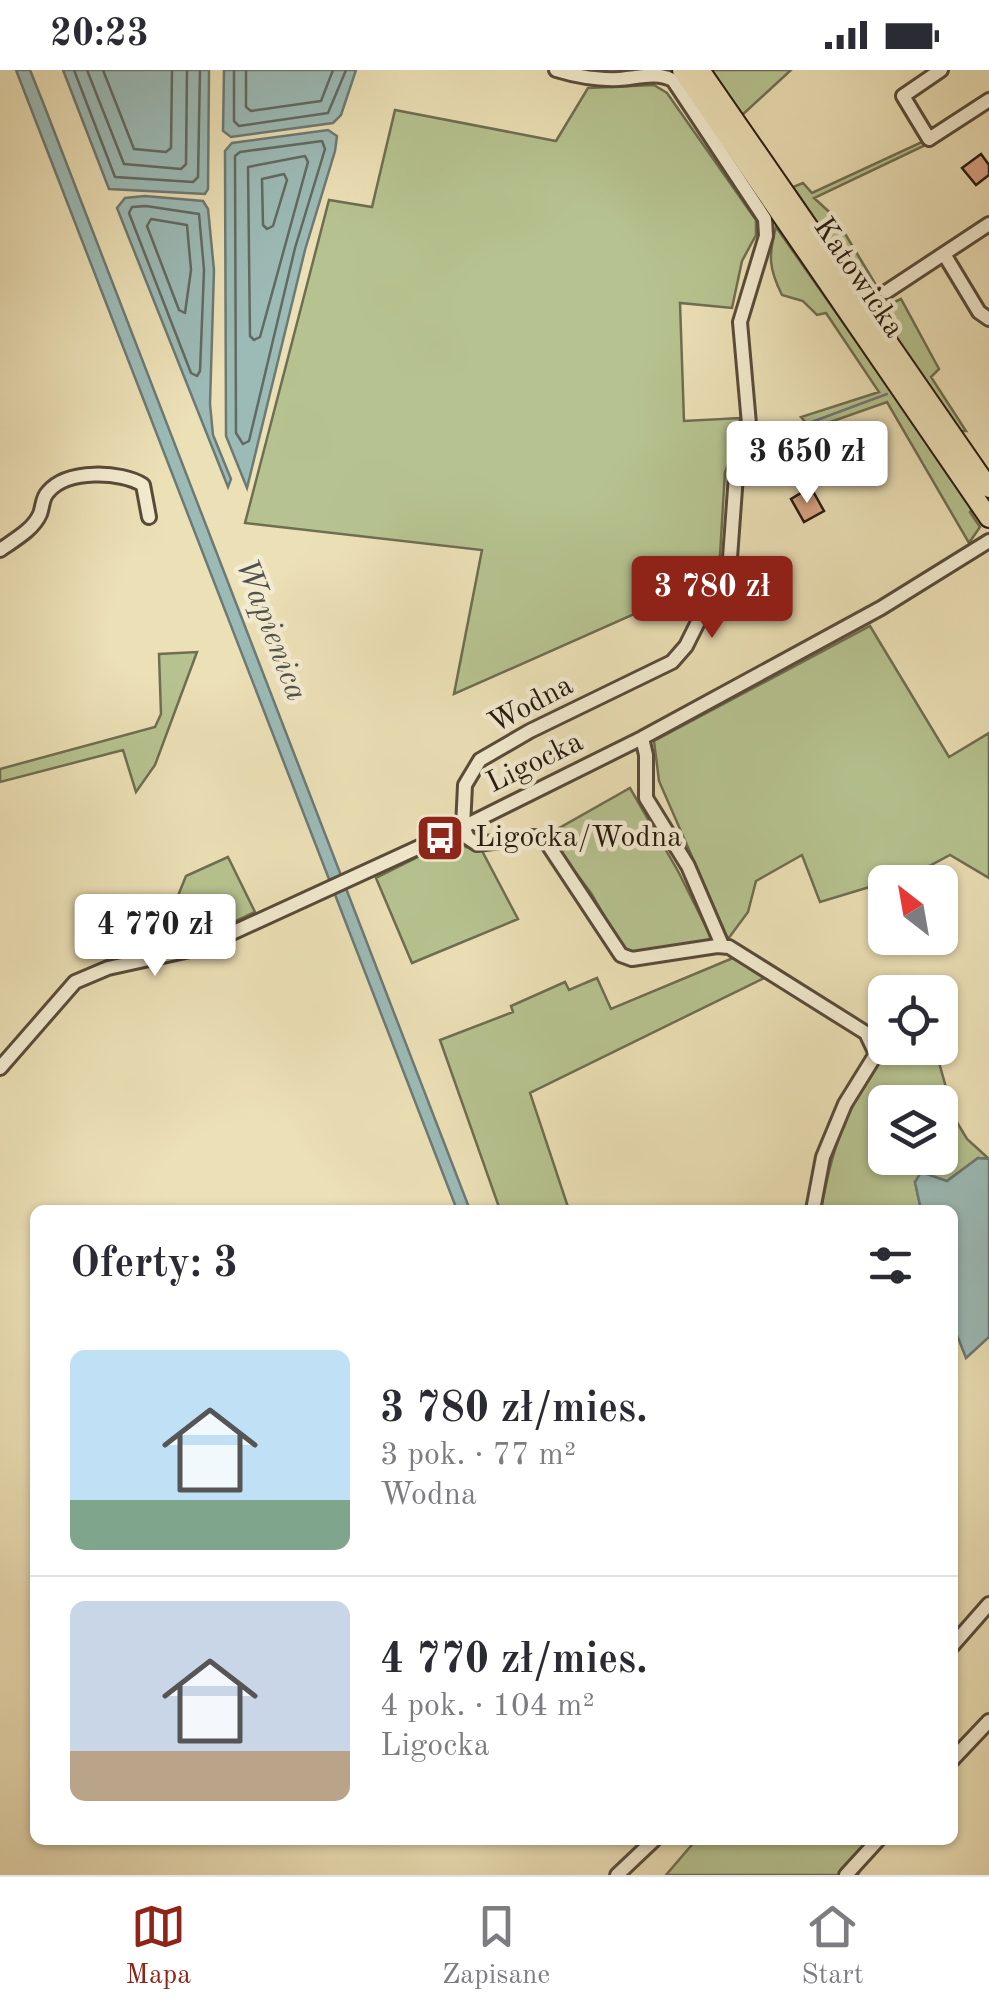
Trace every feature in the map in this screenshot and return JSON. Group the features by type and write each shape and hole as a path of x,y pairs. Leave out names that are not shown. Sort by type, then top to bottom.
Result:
{"main road":[{"name":"Katowicka","path":"682,70 989,518"},
{"name":"Katowicka","path":"700,70 989,488"}],"street":[{"name":"Wodna","path":"463,827 465,785 480,760 672,662 686,646 730,558 736,476 748,436 740,322 766,236 765,219 673,80 656,74 615,79 556,70"},
{"path":"941,70 903,96 929,139 989,100"},
{"path":"886,292 989,224"},
{"path":"944,254 979,312 989,319"},
{"path":"0,550 26,532 40,516 45,494 57,484 75,478 128,476 143,485 150,517"},
{"name":"Ligocka","path":"0,1068 74,982 108,968 200,948 463,827 642,738 880,608 989,541"},
{"path":"642,738 646,798 688,866 722,945 826,1006 866,1034 873,1044 874,1062 845,1104 823,1157 814,1205"},
{"path":"463,827 468,838 477,844 534,837 546,840 621,955 632,958 722,945"},
{"path":"958,1639 989,1604"},
{"path":"958,1754 989,1721"},
{"path":"617,1875 649,1845"},
{"path":"846,1875 873,1845"}],"green space":[{"path":"709,70 791,70 741,116"},
{"path":"654,85 667,93 756,220 756,235 742,261 732,308 680,303 684,421 740,418 737,444 725,472 720,555 704,583 454,694 482,550 245,523 329,200 372,207 395,110 556,141 588,88"},
{"path":"924,141 932,142 814,198 835,217 888,305 901,299 939,369 931,377 966,431 959,431 793,187 803,183 812,193"},
{"path":"776,227 973,508 970,512 980,527 969,543 887,402 816,427 814,432 801,417 879,392 826,313 817,315 803,301 782,295 771,262"},
{"path":"870,626 949,757 989,733 989,878 950,855 931,865 868,865 868,888 820,902 802,855 756,881 748,912 728,939 659,781 654,741"},
{"path":"197,652 155,765 136,792 123,750 0,782 0,769 155,727 161,714 159,654"},
{"path":"630,788 713,941 632,953 624,950 591,893 547,835"},
{"path":"458,837 466,847 481,849 518,919 412,963 376,878"},
{"path":"228,857 255,912 198,939 156,950 186,876"},
{"path":"733,958 764,978 530,1093 567,1205 498,1205 440,1040 513,1012 511,1006 565,982 569,990 597,978 611,1009"},
{"path":"940,1065 945,1085 868,1085 868,1175 955,1175 947,1181 915,1182 920,1205 822,1205 840,1134 876,1068"},
{"path":"958,1124 967,1139 989,1159 978,1158 958,1173"},
{"path":"692,1845 871,1845 858,1875 666,1875"}],"water":[{"path":"16,70 30,70 44,105 468,1205 455,1205"},
{"path":"63,70 209,70 205,194 109,189"},
{"path":"224,70 356,70 341,115 333,123 231,137 223,131"},
{"path":"328,130 337,136 335,151 305,250 247,488 226,436 225,151 232,143"},
{"path":"125,198 203,201 208,209 214,270 210,404 213,435 231,479 228,487 117,208"},
{"path":"978,1158 989,1159 989,1337 966,1358 958,1338 958,1205 920,1205 915,1182 919,1175 947,1181"}],"building":[{"path":"981,154 989,165 989,175 976,185 962,168"},
{"path":"806,490 809,495 814,493 824,511 804,522 791,499"}],"waterway":[{"path":"809,423 887,394"}],"place":[{"name":"Ligocka/Wodna","path":"440,838"}],"water label":[{"name":"Wapienica","path":"270,630"}]}
